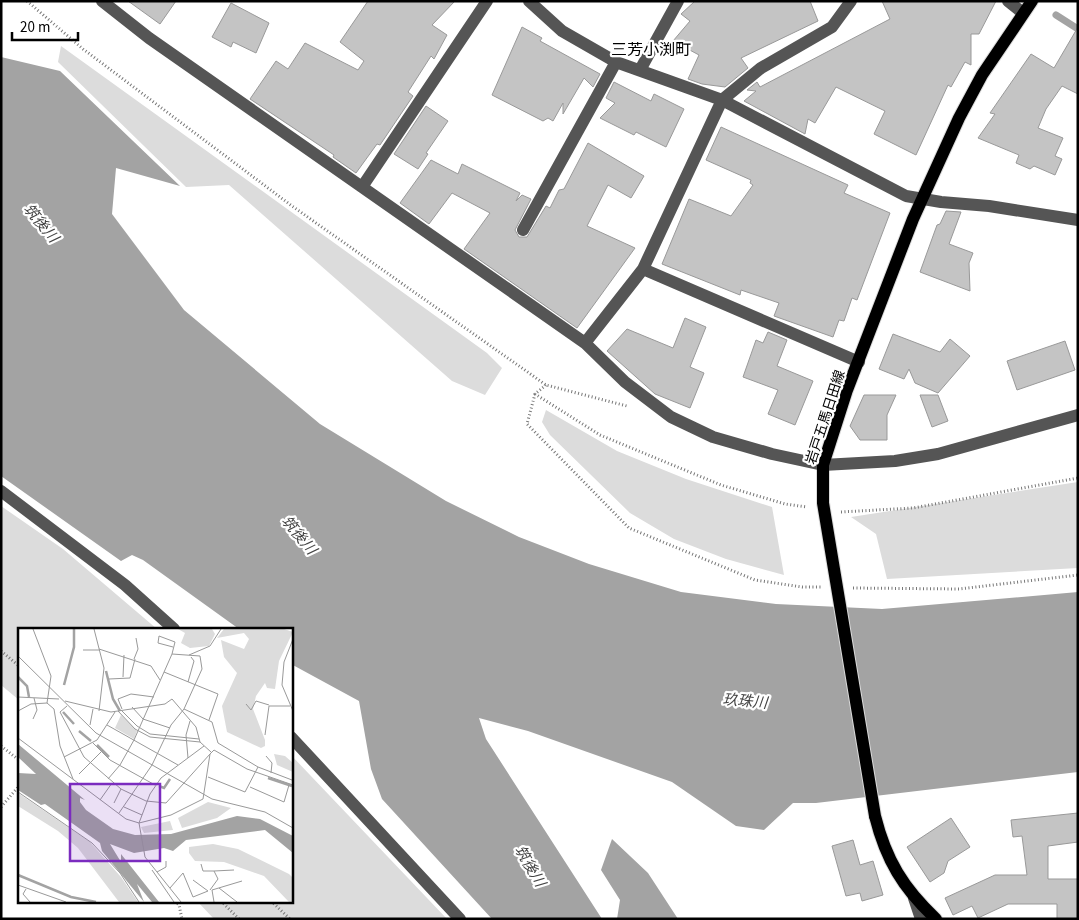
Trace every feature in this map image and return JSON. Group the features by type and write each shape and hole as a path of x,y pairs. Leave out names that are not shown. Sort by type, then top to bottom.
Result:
{"main road":[{"name":"岩戸五馬日田線","path":"936,919 914,898 896,872 882,844 823,503 823,465 859,362 924,198 959,118 982,75 1032,1"}],"street":[{"path":"102,1 149,38 585,343 625,382 671,417 713,437 772,454 823,465 895,461 938,454 1078,416"},
{"path":"362,187 487,1"},
{"path":"529,1 562,31 616,62 722,100 906,196 941,202 989,206 1078,220"},
{"path":"640,70 678,1"},
{"path":"585,343 643,269 722,100 761,68 832,27 851,1"},
{"path":"1008,1 1023,13"},
{"path":"523,230 616,62"},
{"path":"643,269 859,362"},
{"path":"1,491 125,586 173,628"},
{"path":"292,738 460,919"},
{"path":"914,898 921,919"}],"path":[{"path":"27,1 83,49 292,206 546,385 632,408"},
{"path":"535,394 527,424 629,528 755,580 802,587 831,587"},
{"path":"851,588 959,589 1078,575"},
{"path":"1,651 18,665"},
{"path":"1,746 18,759"},
{"path":"1,807 18,787"},
{"path":"176,902 179,905 182,919"},
{"path":"222,902 239,919"},
{"path":"272,902 290,919"}],"shaded area":[{"path":"61,46 487,353 502,368 485,395 452,381 229,185 186,187 58,62"},
{"path":"546,410 617,451 686,479 772,507 784,575 726,559 674,539 630,513 550,435 542,422"},
{"path":"1078,482 1078,568 887,579 876,534 851,517"},
{"path":"1,506 63,549 156,628 18,628 18,699 1,685"},
{"path":"292,756 447,919 214,919 198,902 292,902"}],"water":[{"path":"1,57 60,71 180,186 116,168 112,214 184,310 320,424 446,501 519,537 589,564 681,592 776,604 882,609 1078,592 1078,772 816,803 793,803 764,830 736,826 672,782 528,731 479,718 486,739 602,919 492,919 382,799 371,769 359,701 292,665 292,628 238,628 143,560 132,555 121,561 1,476"},
{"path":"612,839 648,873 678,919 617,919 620,900 601,870"}],"building":[{"path":"128,1 176,1 160,24"},
{"path":"368,1 455,1 432,25 447,35 434,59 431,56 408,92 413,96 380,145 377,144 356,173 333,157 334,155 250,99 276,61 288,69 305,43 358,70 364,61 340,42"},
{"path":"695,1 810,1 818,21 741,58 748,68 725,87 702,84 688,79 699,55 673,41 690,21 681,14"},
{"path":"882,1 996,1 979,34 971,34 971,65 965,62 951,87 948,85 916,155 874,134 885,111 836,87 815,123 808,119 805,134 744,101 756,91 747,90 757,82 760,87 890,19"},
{"path":"231,3 269,23 256,53 233,42 231,47 212,37"},
{"path":"522,27 542,38 540,41 600,74 593,87 584,78 563,114 563,103 553,121 548,118 543,121 492,95"},
{"path":"1078,27 1078,94 1062,86 1046,109 1038,128 1063,138 1055,156 1062,159 1055,175 1034,166 1030,169 1016,163 1019,155 978,138 995,114 990,113 1031,54 1054,68"},
{"path":"614,82 651,101 654,94 684,109 666,147 636,132 634,135 600,118 615,103 606,98"},
{"path":"426,106 448,121 426,153 428,154 418,169 394,154"},
{"path":"721,127 848,185 844,193 890,213 857,300 852,298 844,321 839,320 833,337 774,316 779,303 741,290 740,295 662,264 689,199 731,216 753,185 750,183 751,180 706,160"},
{"path":"588,143 644,176 631,198 608,185 587,226 635,248 577,328 464,249 490,213 452,193 429,224 400,203 431,160 458,174 462,164 520,193 516,201 522,195 531,199 515,230 519,237 527,237 546,206 550,208 559,190 564,189"},
{"path":"946,211 961,212 949,244 973,253 969,263 970,291 920,272 937,225 940,224"},
{"path":"685,318 706,327 690,367 704,373 690,408 655,394 607,351 627,329 673,348"},
{"path":"768,332 787,340 777,366 813,381 795,425 768,414 778,390 743,377 756,340 763,343"},
{"path":"893,334 940,352 950,339 970,356 938,393 915,383 909,369 904,379 879,369"},
{"path":"1065,341 1075,370 1017,390 1007,361"},
{"path":"864,395 896,395 887,415 887,440 860,440 850,426"},
{"path":"920,395 938,395 948,421 932,427"},
{"path":"1078,813 1078,842 1048,846 1048,879 1078,879 1078,919 1057,919 1057,904 1008,904 978,918 972,906 953,915 945,898 995,875 1027,875 1022,836 1013,837 1011,820"},
{"path":"951,818 970,847 948,861 944,873 930,882 907,847"},
{"path":"853,840 860,865 873,861 883,895 862,901 860,893 846,896 832,846"}],"waterway":[{"path":"1056,15 1078,29"}],"district":[{"name":"三芳小渕町","path":"651,49"}],"water label":[{"name":"筑後川","path":"41,223"},
{"name":"筑後川","path":"299,535"},
{"name":"玖珠川","path":"745,701"},
{"name":"筑後川","path":"530,866"}]}
